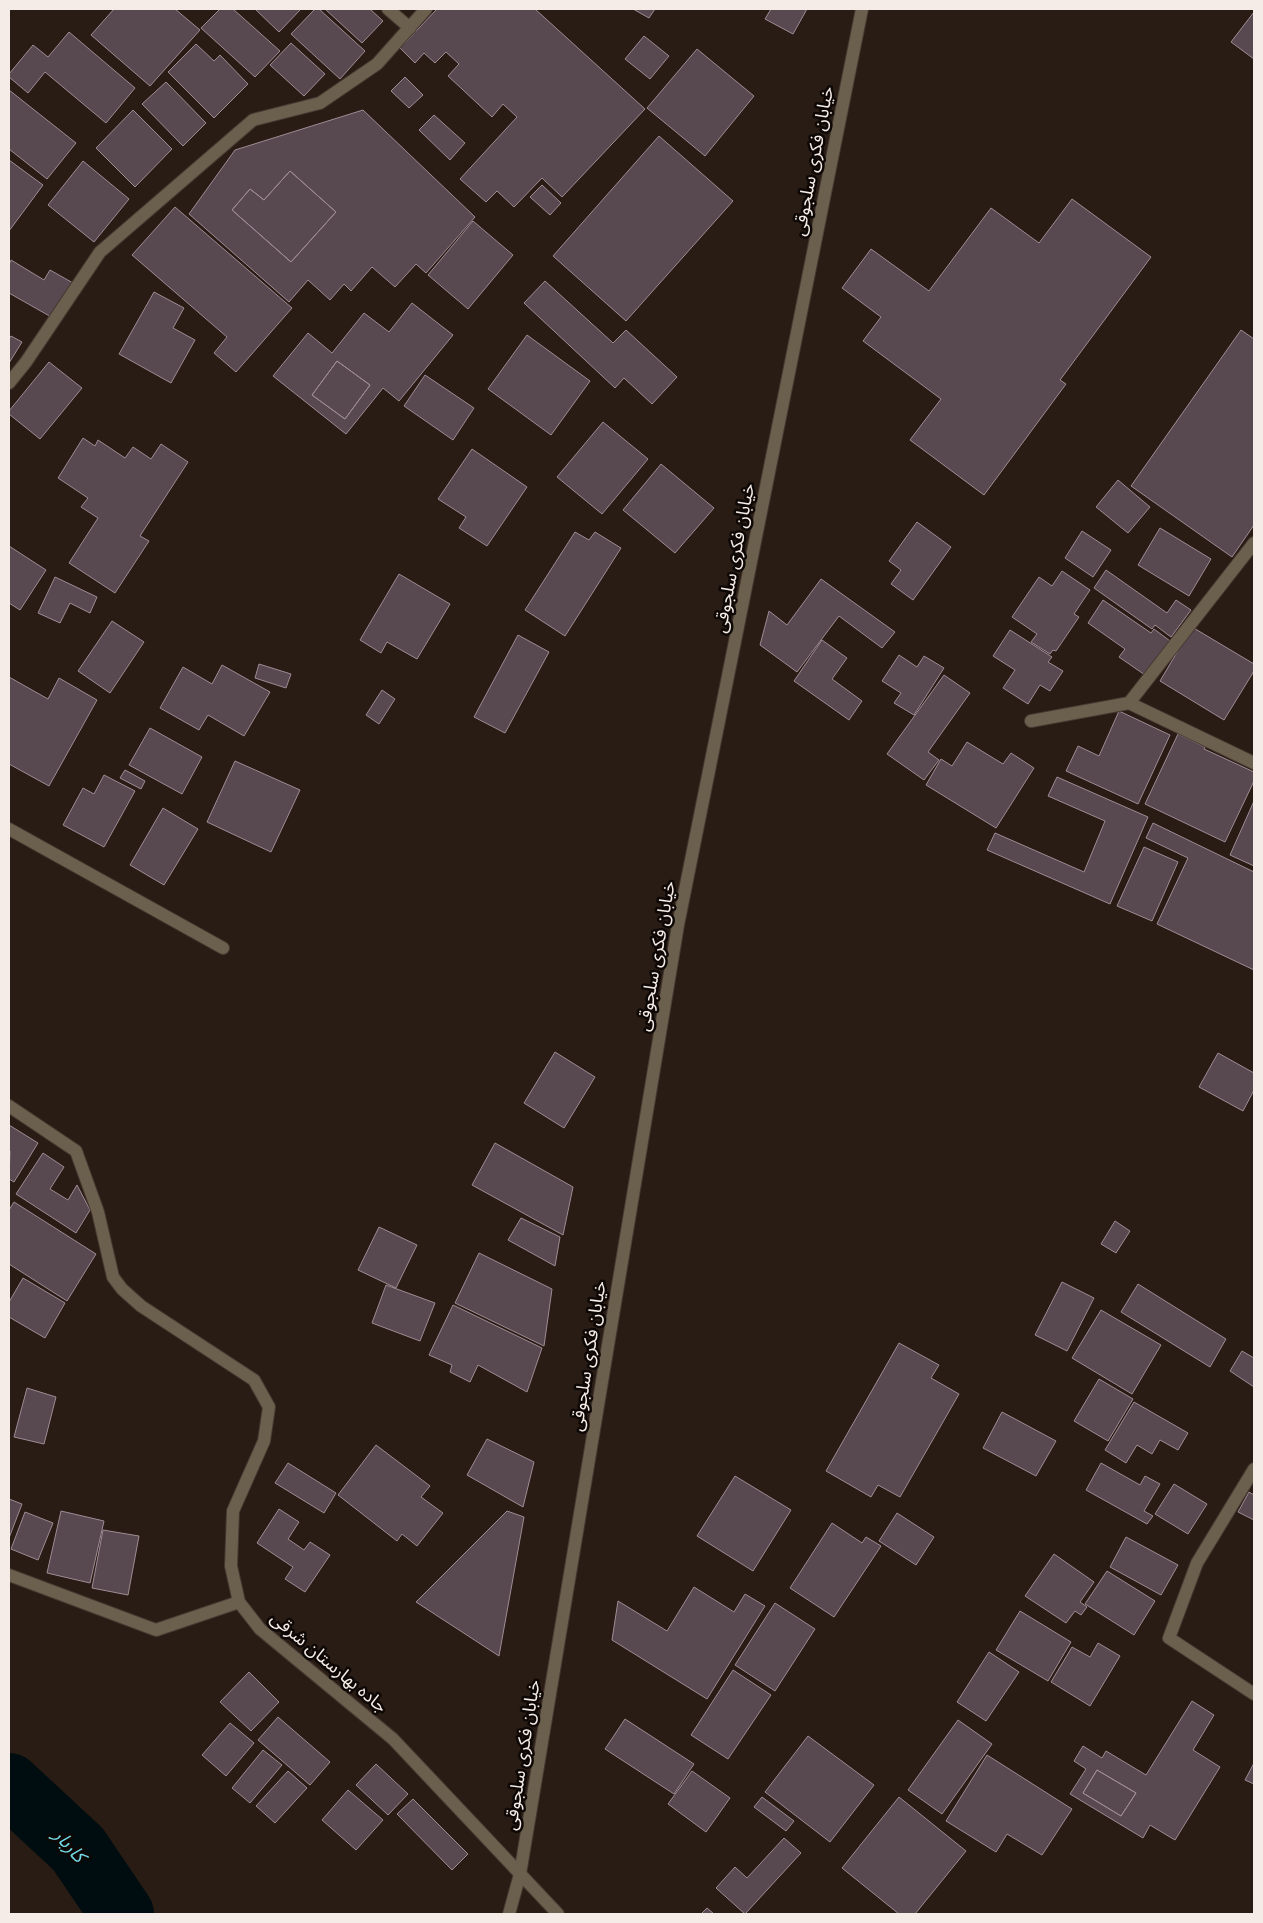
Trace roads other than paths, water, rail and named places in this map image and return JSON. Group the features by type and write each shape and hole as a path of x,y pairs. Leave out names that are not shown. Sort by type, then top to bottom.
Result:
{"street":[{"path":"388,9 410,28"},
{"path":"9,383 26,362 100,252 253,120 320,103 377,64 426,9"},
{"name":"خیابان فکری سلجوقی","path":"509,1914 520,1874 678,925 862,9"},
{"path":"1129,703 1254,543"},
{"path":"1031,721 1129,703 1254,763"},
{"path":"9,829 223,948"},
{"name":"جاده بهارستان شرقی","path":"9,1106 76,1151 98,1212 113,1277 122,1289 141,1306 254,1380 269,1407 264,1440 233,1511 231,1566 239,1602 260,1628 393,1739 558,1914"},
{"path":"1254,1469 1198,1563 1169,1638 1254,1694"},
{"path":"9,1575 156,1630 239,1602"}],"waterway":[{"name":"کاربار","path":"9,1785 78,1849 122,1914"}]}
